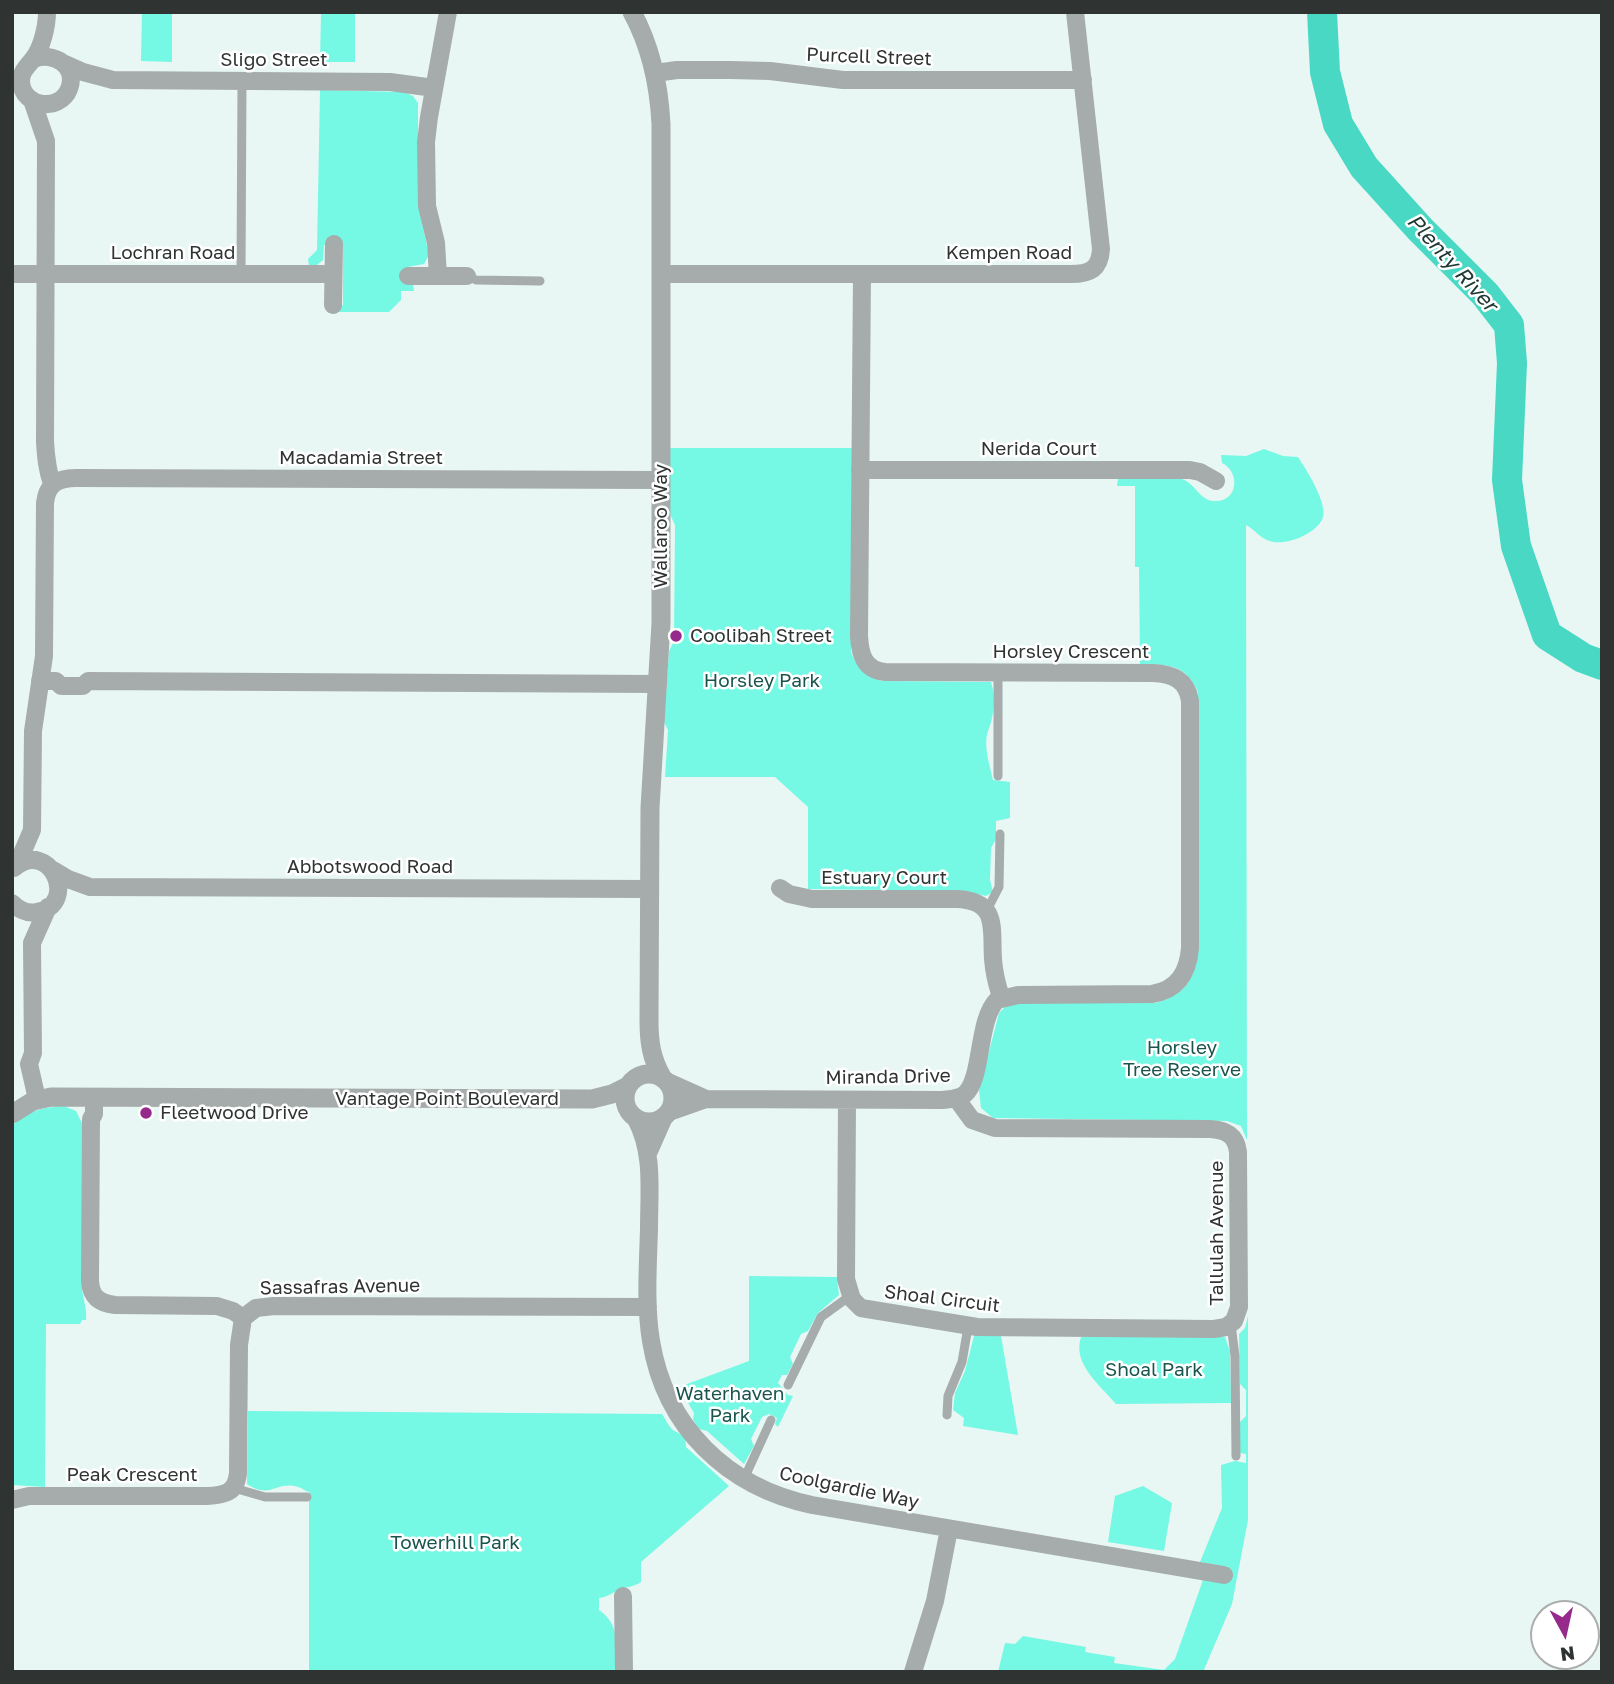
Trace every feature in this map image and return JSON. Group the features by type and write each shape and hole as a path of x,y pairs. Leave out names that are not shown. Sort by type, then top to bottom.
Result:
{"street":[{"path":"438,276 437,253 426,196 427,129 448,12"},
{"name":"Wallaroo Way","path":"632,12 646,42 655,73 661,124 661,480 658,684 652,783 649,1044 665,1080"},
{"name":"Kempen Road","path":"662,274 1083,274 1095,268 1100,260 1101,249 1075,12"},
{"path":"14,868 32,830 33,731 48,681 44,635 45,503 47,490 57,482 46,466 48,459 45,442 46,141 70,83 68,70 62,62 47,17"},
{"path":"46,141 23,94 22,75 47,17"},
{"path":"25,64 47,55 62,62"},
{"name":"Sligo Street","path":"62,62 80,72 113,80 390,82 433,88"},
{"name":"Purcell Street","path":"655,73 677,70 732,70 770,71 843,80 1083,80"},
{"name":"Sligo Street","path":"63,98 113,80"},
{"path":"23,94 47,105 63,98"},
{"path":"333,305 334,244"},
{"name":"Lochran Road","path":"12,274 333,274"},
{"name":"Horsley Crescent","path":"862,274 859,636 860,652 865,662 873,669 885,673 1165,674 1182,682 1188,690 1190,948 1184,975 1172,986 1153,994 1001,997"},
{"path":"408,276 467,276"},
{"name":"Nerida Court","path":"860,470 1190,470 1216,481"},
{"name":"Macadamia Street","path":"57,482 661,480"},
{"path":"48,681 61,686 83,685 88,681 658,684"},
{"path":"32,830 59,885 58,894 32,943"},
{"path":"14,868 32,860 50,868"},
{"name":"Abbotswood Road","path":"50,868 68,879 90,887 650,889"},
{"name":"Abbotswood Road","path":"50,906 90,887"},
{"name":"Estuary Court","path":"780,888 789,894 812,899 966,900 981,905 986,910"},
{"path":"14,905 33,913 50,906"},
{"path":"12,1114 43,1098 29,1065 33,1053 32,943 14,905"},
{"path":"986,910 992,922 994,970 1001,997"},
{"name":"Miranda Drive","path":"665,1080 706,1098 847,1100 960,1096 972,1080 991,1008 1001,997"},
{"name":"Wallaroo Way","path":"631,1082 649,1044"},
{"path":"648,1074 665,1080 673,1097 667,1114 650,1123 633,1116 624,1100 631,1082 648,1074"},
{"name":"Vantage Point Boulevard","path":"43,1098 592,1099 612,1094 631,1082"},
{"name":"Tallulah Avenue","path":"960,1096 972,1120 1003,1129 1210,1129 1229,1133 1237,1146 1238,1160 1238,1313 1231,1324"},
{"name":"Sassafras Avenue","path":"91,1097 88,1114 91,1119 90,1280 95,1298 106,1304 217,1306 233,1311 243,1318 256,1308 274,1306 648,1307"},
{"name":"Miranda Drive","path":"667,1114 706,1098"},
{"name":"Vantage Point Boulevard","path":"592,1099 633,1116"},
{"path":"847,1100 846,1270 850,1296"},
{"name":"Coolgardie Way","path":"649,1151 667,1114"},
{"name":"Coolgardie Way","path":"633,1116 649,1151 648,1307 653,1354 668,1397 682,1420 700,1443 743,1480 761,1490 797,1502 1224,1575"},
{"name":"Shoal Circuit","path":"850,1296 856,1304 868,1310 968,1327 1214,1329 1231,1324"},
{"path":"234,1488 238,1473 239,1345 243,1318"},
{"name":"Peak Crescent","path":"18,1496 207,1496 222,1495 234,1488"},
{"path":"913,1672 935,1601 948,1529"},
{"path":"617,1602 624,1672"}],"lane":[{"path":"241,274 242,81"},
{"path":"467,276 476,280 540,281"},
{"path":"998,673 998,776"},
{"path":"986,910 999,887 1000,834"},
{"path":"788,1385 821,1317 850,1296"},
{"name":"Tallulah Avenue","path":"1231,1324 1235,1356 1236,1457"},
{"path":"947,1415 949,1392 962,1362 968,1327"},
{"path":"743,1480 771,1420"},
{"name":"Peak Crescent","path":"234,1488 265,1497 307,1497"}],"green space":[{"path":"142,12 172,12 172,62 141,61"},
{"path":"321,12 355,12 355,62 320,62"},
{"path":"320,90 404,92 413,96 418,103 418,204 429,255 424,264 408,267 408,284 413,284 414,291 401,291 401,300 389,312 337,312 338,306 343,305 343,245 324,245 323,260 317,265 309,266 308,259 317,250"},
{"name":"Horsley Park","path":"670,448 852,448 851,652 863,671 882,681 991,682 994,707 986,743 987,756 993,780 1010,782 1010,818 996,821 996,839 991,848 990,880 993,892 986,896 964,891 808,889 808,807 775,777 665,777 668,730 664,722 669,651 674,641 675,525 670,514"},
{"name":"Horsley Tree Reserve","path":"1264,449 1283,456 1298,457 1315,486 1322,503 1323,517 1314,529 1288,541 1267,540 1246,525 1247,1140 1241,1126 1227,1121 993,1118 981,1108 979,1090 999,1013 1005,1007 1019,1003 1156,1003 1176,994 1189,982 1193,974 1198,944 1198,692 1187,676 1175,668 1140,664 1139,567 1135,567 1135,486 1117,486 1118,479 1182,479 1205,498 1222,500 1232,492 1234,480 1228,467 1222,463 1221,455 1246,456"},
{"path":"64,1106 76,1111 82,1123 82,1288 86,1320 82,1320 80,1324 46,1324 45,1487 12,1485 12,1126 36,1111"},
{"name":"Waterhaven Park","path":"749,1276 837,1277 839,1295 818,1313 808,1331 801,1334 790,1357 793,1364 787,1375 782,1375 778,1383 788,1395 793,1396 778,1427 775,1424 777,1418 769,1414 762,1417 751,1439 754,1446 744,1464 707,1431 699,1429 693,1420 694,1413 679,1387 749,1361"},
{"path":"1248,1316 1248,1520 1232,1604 1203,1672 998,1672 1005,1643 1015,1644 1023,1636 1086,1647 1085,1652 1115,1657 1114,1663 1164,1670 1175,1659 1203,1580 1226,1583 1228,1567 1200,1562 1222,1508 1221,1465 1235,1461 1246,1463 1246,1454 1240,1453 1240,1422 1246,1416 1246,1390 1240,1384 1239,1334 1245,1328"},
{"path":"974,1336 1001,1336 1018,1435 963,1426 964,1418 953,1410 955,1393 965,1371"},
{"name":"Shoal Park","path":"1081,1337 1225,1337 1230,1351 1231,1403 1116,1404 1084,1365 1079,1347"},
{"name":"Towerhill Park","path":"248,1411 662,1414 672,1429 684,1437 686,1447 729,1486 641,1562 641,1582 599,1598 599,1610 611,1623 616,1637 615,1672 309,1672 309,1492 290,1486 262,1490 247,1484"},
{"path":"1143,1486 1172,1503 1164,1551 1108,1542 1115,1496"}],"waterway":[{"name":"Plenty River","path":"1322,12 1325,72 1338,124 1364,167 1420,229 1485,294 1509,325 1512,363 1507,480 1516,546 1547,635 1583,658 1602,665"}],"place":[{"name":"Coolibah Street","path":"676,636"},
{"name":"Fleetwood Drive","path":"146,1113"}]}
